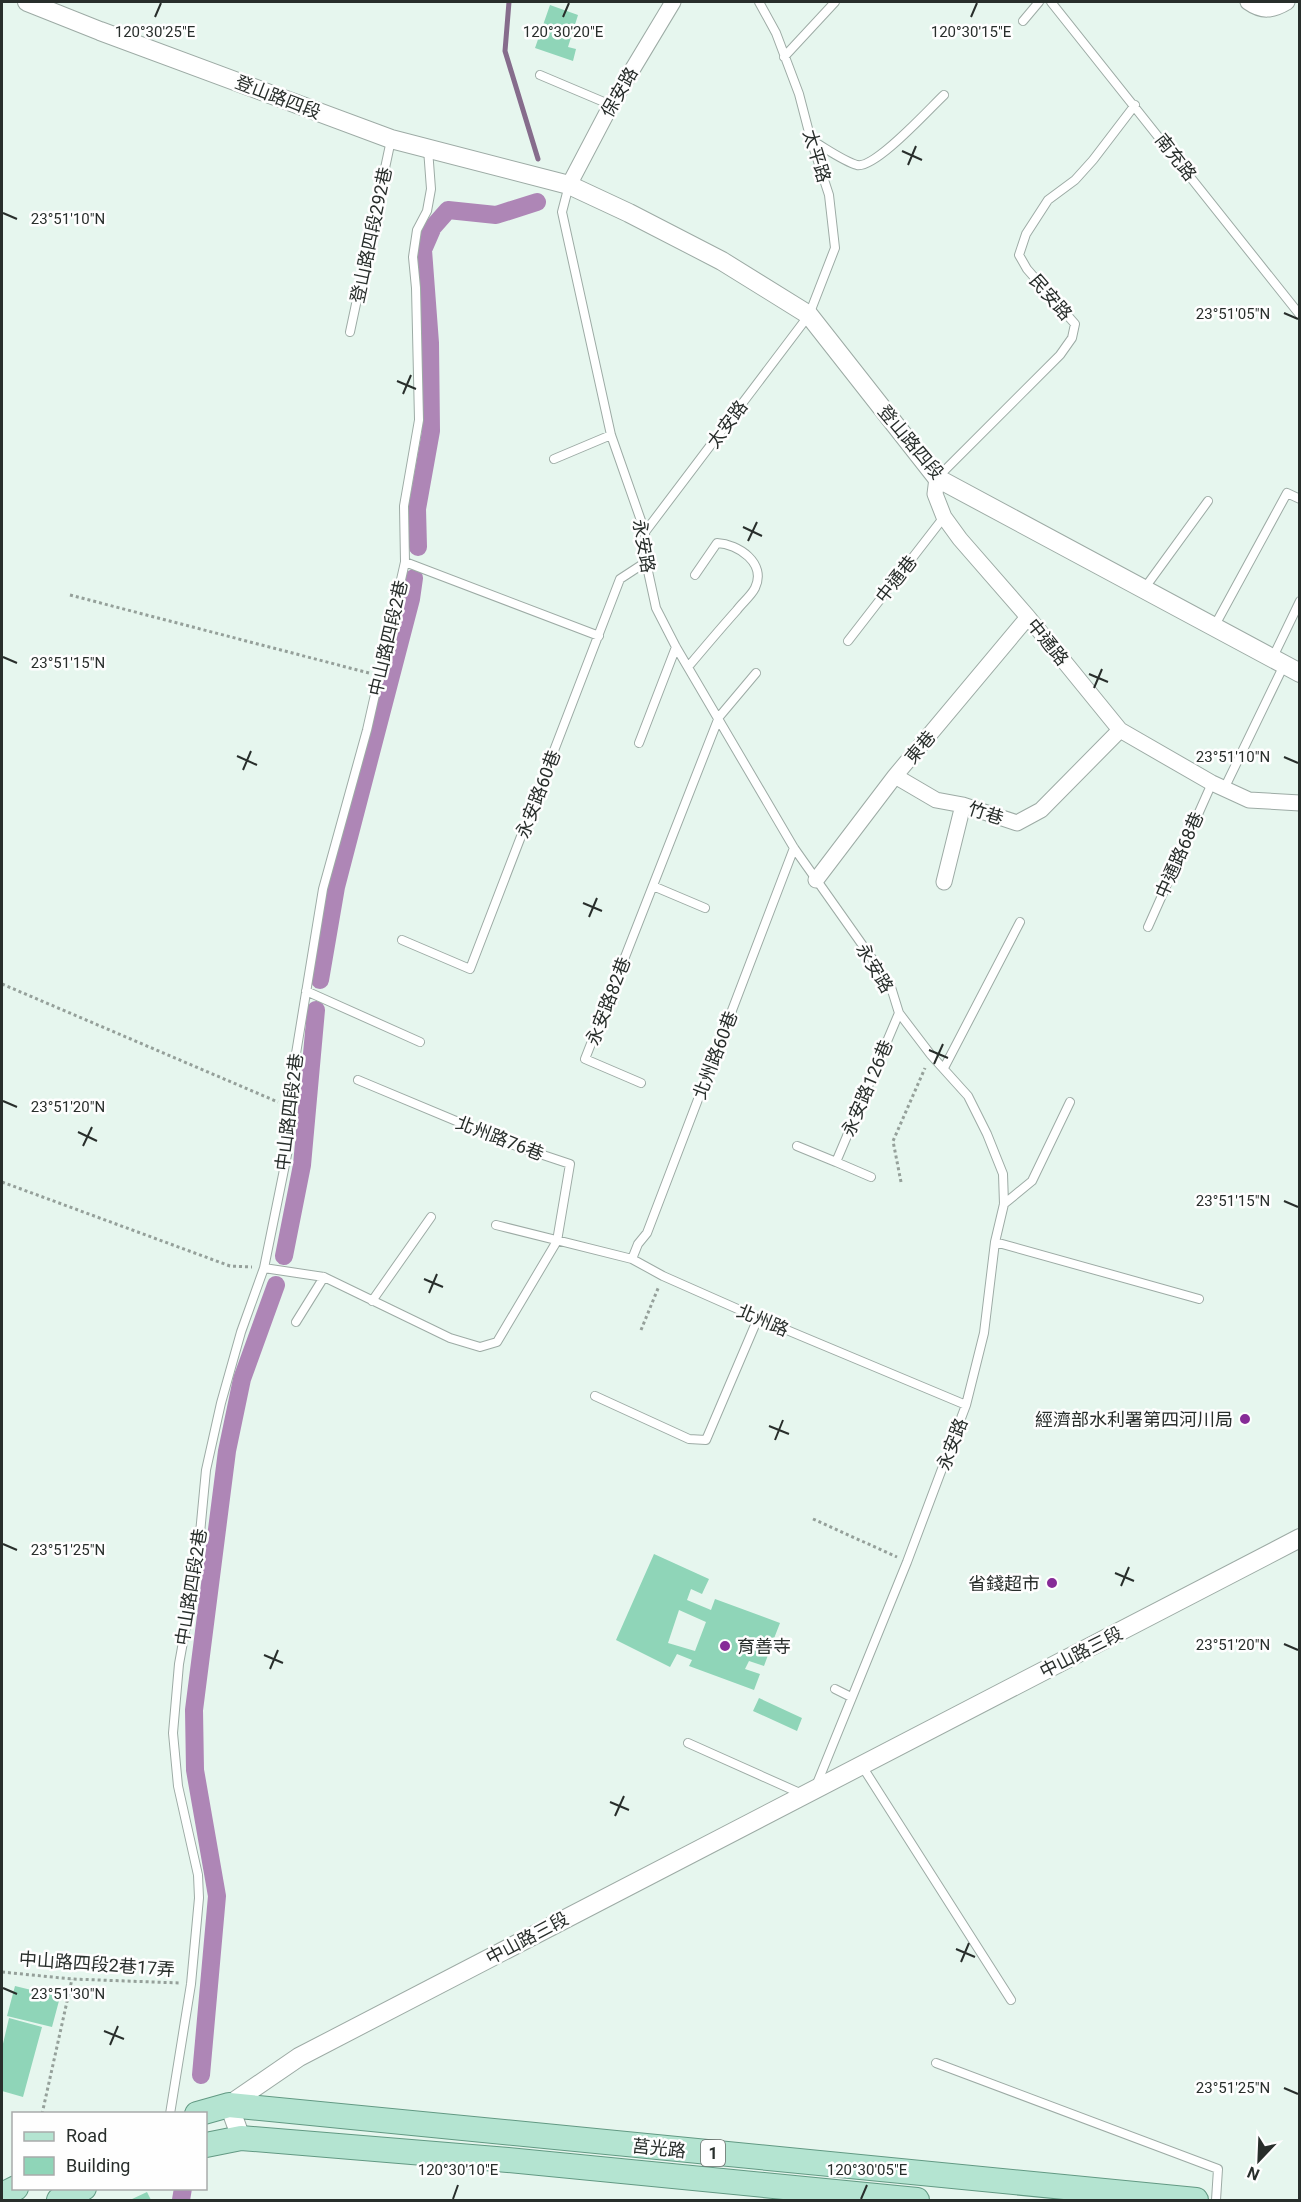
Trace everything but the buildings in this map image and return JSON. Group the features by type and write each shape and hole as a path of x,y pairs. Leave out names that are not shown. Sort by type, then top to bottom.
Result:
{"main road":[{"name":"1","path":"204,2112 230,2105"},
{"name":"莒光路","path":"230,2105 1196,2200"},
{"name":"1","path":"207,2145 240,2138"},
{"name":"莒光路","path":"240,2138 508,2160 917,2200"},
{"path":"59,2200 80,2190"}],"street":[{"name":"登山路四段","path":"27,2 391,139 569,185 722,261 809,315 937,478 1285,666"},
{"name":"保安路","path":"569,185 611,105 673,2"},
{"path":"1248,2 1257,8 1270,10 1287,2"},
{"name":"中通路","path":"937,478 935,494 944,517 1120,730 1218,786 1249,800 1299,803"},
{"name":"東巷","path":"816,880 895,776 1028,617"},
{"name":"竹巷","path":"895,776 936,800 963,805 1017,823 1041,810 1120,730"},
{"path":"944,882 963,805"},
{"name":"中山路三段","path":"230,2105 299,2057 1299,1538"},
{"path":"230,2105 240,2138"}],"lane":[{"name":"太平路","path":"759,2 776,33 799,94 829,195 835,248 809,315"},
{"path":"784,57 835,2"},
{"path":"1023,21 1039,2"},
{"name":"南充路","path":"1051,2 1135,105 1299,315"},
{"path":"540,75 611,105"},
{"path":"811,140 856,165 866,165 879,157 944,95"},
{"name":"民安路","path":"937,478 996,417 1034,383 1072,338 1075,324 1027,269 1019,255 1026,234 1048,200 1075,180 1135,105"},
{"name":"登山路四段292巷","path":"350,332 391,139"},
{"name":"中山路四段2巷","path":"170,2112 191,1983 199,1887 178,1786 173,1732 179,1664 197,1565 208,1459 235,1352 264,1268 289,1145 291,1084 324,889 367,730 405,562 404,506 419,420 416,288 413,257 417,230 427,211 431,189 428,147"},
{"name":"永安路","path":"569,185 562,212 611,435 645,532 646,562 656,608 676,647 794,848 890,984 898,1013 931,1055 968,1096 1003,1174 1004,1204 994,1242 984,1333 966,1405 907,1562 809,1793"},
{"name":"太安路","path":"645,532 809,315"},
{"path":"554,459 611,435"},
{"path":"1214,627 1287,494 1299,499"},
{"path":"1144,589 1209,501"},
{"name":"中通巷","path":"848,641 944,517"},
{"path":"688,666 755,588 757,570 752,560 739,548 726,543 717,543 695,575"},
{"path":"405,562 599,636"},
{"name":"永安路60巷","path":"402,940 470,969 620,579 646,562"},
{"path":"1285,666 1299,602"},
{"path":"639,743 676,647"},
{"name":"中通路68巷","path":"1148,927 1218,786 1285,666"},
{"name":"永安路82巷","path":"641,1083 585,1059 719,717 756,673"},
{"name":"北州路60巷","path":"632,1259 638,1244 647,1233 794,848"},
{"path":"653,886 705,908"},
{"path":"944,1068 1020,922"},
{"path":"306,991 420,1042"},
{"name":"永安路126巷","path":"836,1162 898,1013"},
{"name":"北州路76巷","path":"358,1080 516,1146 570,1164 557,1241"},
{"path":"1004,1204 1032,1181 1070,1102"},
{"path":"797,1146 871,1177"},
{"path":"372,1301 431,1218"},
{"name":"北州路","path":"496,1225 632,1259 663,1276 758,1318 966,1405"},
{"path":"264,1268 324,1277 450,1338 480,1347 497,1342 557,1241"},
{"path":"994,1242 1199,1299"},
{"path":"296,1322 324,1277"},
{"path":"595,1396 689,1439 706,1440 758,1318"},
{"path":"835,1689 851,1697"},
{"path":"688,1743 809,1793"},
{"path":"862,1765 1011,2000"},
{"path":"936,2063 1218,2169 1216,2200"}],"path":[{"path":"70,595 380,676"},
{"path":"2,984 291,1107"},
{"path":"901,1182 893,1141 931,1055"},
{"path":"2,1182 230,1266 264,1268"},
{"path":"641,1330 663,1276"},
{"path":"813,1519 907,1562"},
{"name":"中山路四段2巷17弄","path":"2,1972 72,1979 191,1983"},
{"path":"42,2112 72,1979"}],"waterway":[{"path":"509,2 505,51 538,159"},
{"path":"418,547 417,509 431,431 430,343 423,250 433,227 448,210 496,215 537,202"},
{"path":"320,980 336,887 411,599 414,578"},
{"path":"284,1256 302,1165 316,1010"},
{"path":"201,2075 217,1896 195,1770 194,1710 227,1451 242,1379 276,1285"},
{"path":"181,2200 183,2190"}],"place":[{"name":"經濟部水利署第四河川局","path":"1245,1419"},
{"name":"省錢超市","path":"1052,1583"},
{"name":"育善寺","path":"725,1646"}]}
